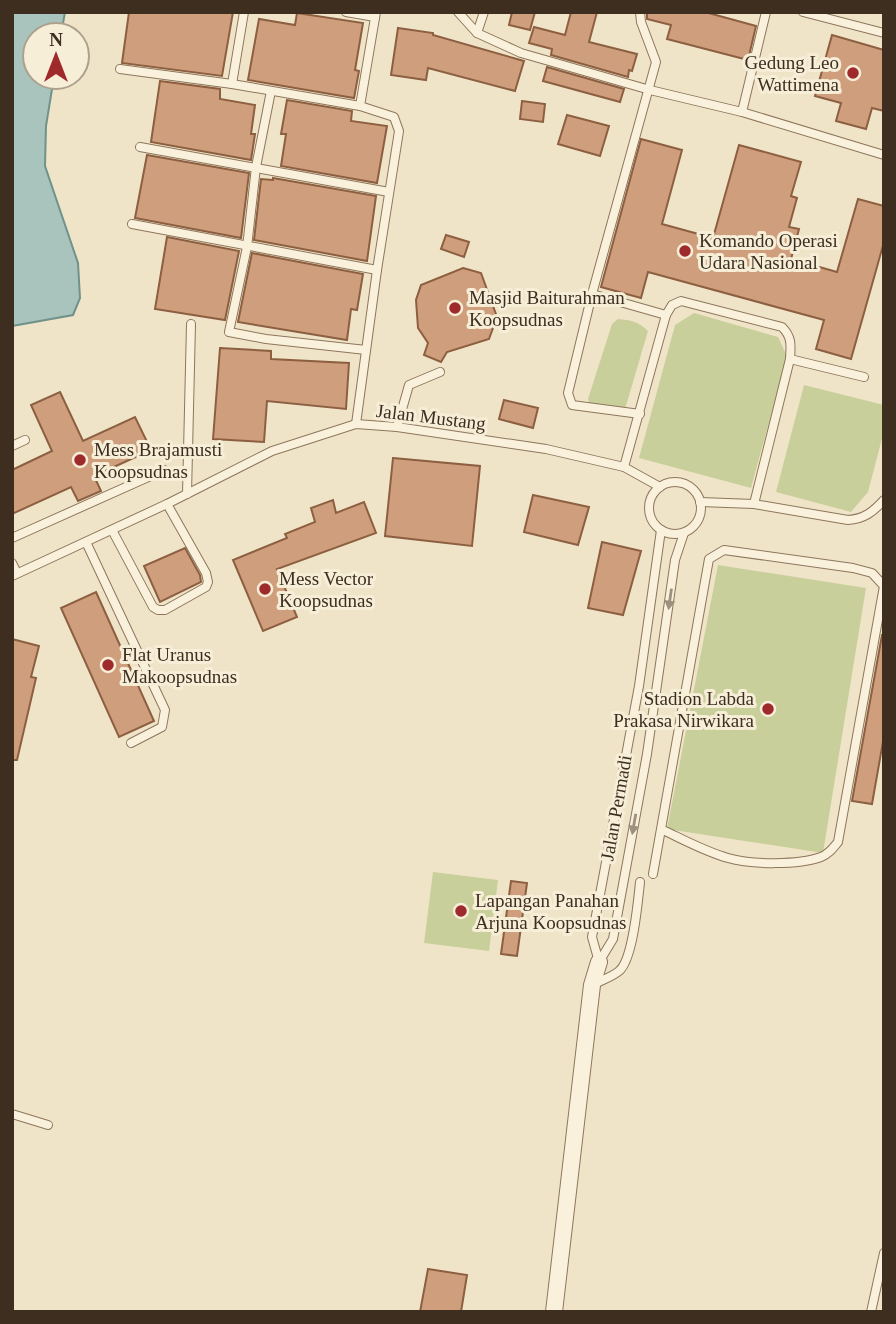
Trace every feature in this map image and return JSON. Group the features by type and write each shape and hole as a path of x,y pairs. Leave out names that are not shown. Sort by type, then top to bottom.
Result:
{"street":[{"name":"Jalan Permadi","path":"554,1312 592,985 599,962"}],"lane":[{"path":"232,84 244,12"},
{"path":"346,12 375,15 360,106"},
{"path":"458,12 477,33 521,53 650,90 742,112 884,155"},
{"path":"477,33 484,12"},
{"path":"640,12 641,22 655,56 650,90 592,294 568,393 572,405 640,414"},
{"path":"742,112 766,12"},
{"path":"803,12 884,33"},
{"path":"120,69 232,84 360,106 388,114 398,124 356,424"},
{"path":"271,91 256,167 247,247 229,332 266,339 366,350"},
{"path":"140,147 388,192"},
{"path":"132,225 377,270"},
{"path":"592,294 666,315"},
{"path":"624,467 666,315 672,305 681,301 782,327 789,334 790,359 754,504"},
{"path":"187,494 191,324"},
{"path":"790,359 864,377"},
{"path":"397,427 409,385 440,372"},
{"name":"Jalan Mustang","path":"15,575 167,505 272,451 356,424 397,427 546,449 624,467 660,487"},
{"path":"12,446 25,440"},
{"path":"12,538 163,470"},
{"path":"680,483 696,494 700,502 698,521 684,533 674,534 661,530 653,523 650,504 653,494 660,487 680,483"},
{"path":"700,502 754,504 848,520 859,519 874,511 884,500"},
{"path":"112,530 153,607 164,610 206,587 208,582 206,573 167,505"},
{"name":"Jalan Permadi","path":"599,962 592,937 639,686 661,530"},
{"name":"Jalan Permadi","path":"599,962 613,939 647,754 675,560 684,533"},
{"path":"86,542 164,710 162,727 131,743"},
{"path":"653,874 663,830 709,559 724,550 872,573 884,586 838,842 830,852 821,857 790,862 730,859 663,830"},
{"path":"12,563 15,575"},
{"path":"592,985 620,971 628,961 640,882"},
{"path":"12,1114 48,1125"},
{"path":"871,1312 884,1253"}],"green space":[{"path":"694,313 778,337 787,356 751,488 639,458 675,325"},
{"path":"618,319 635,322 648,331 623,416 590,406 588,399 612,324"},
{"path":"804,385 884,405 884,431 868,492 851,512 776,492"},
{"name":"Stadion Labda Prakasa Nirwikara","path":"718,565 866,588 823,853 667,829"},
{"name":"Lapangan Panahan Arjuna Koopsudnas","path":"433,872 498,880 489,951 424,943"}],"water":[{"path":"12,12 65,12 63,21 21,21 21,91 52,91 46,126 45,166 78,263 80,298 73,315 12,326"}],"building":[{"path":"129,12 233,12 222,76 122,63"},
{"path":"512,12 535,12 530,30 509,25"},
{"path":"571,12 597,12 589,42 637,54 628,77 551,55 552,49 529,43 534,27 565,35"},
{"path":"647,12 705,12 756,26 748,60 667,39 671,25 647,19"},
{"path":"297,13 363,23 355,70 359,71 354,98 248,80 259,19 295,25"},
{"path":"398,28 433,33 524,61 515,91 428,68 426,80 391,75"},
{"name":"Gedung Leo Wattimena","path":"832,35 884,50 884,111 872,108 866,129 836,121 841,103 815,96"},
{"path":"547,67 624,89 620,102 543,81"},
{"path":"160,81 220,89 220,99 255,105 251,134 255,134 251,160 151,142"},
{"path":"287,100 352,111 351,121 387,126 377,183 281,166 286,134 281,134"},
{"path":"522,101 545,104 543,122 520,119"},
{"path":"567,115 609,126 600,156 558,144"},
{"name":"Komando Operasi Udara Nasional","path":"641,139 682,150 662,224 713,238 739,145 801,162 791,196 797,198 789,227 799,229 791,259 837,272 858,199 884,206 884,242 851,359 816,349 824,320 648,272 641,298 601,287"},
{"path":"147,155 249,173 241,238 135,218"},
{"path":"273,178 376,196 367,261 254,240 261,179"},
{"path":"446,235 469,242 464,257 441,249"},
{"path":"167,237 239,251 225,320 155,309"},
{"path":"252,253 363,274 357,310 351,309 347,340 238,322"},
{"name":"Masjid Baiturahman Koopsudnas","path":"463,268 481,273 497,317 489,339 447,352 441,362 424,355 428,343 418,328 416,300 421,285"},
{"path":"220,348 271,351 271,359 349,363 346,409 267,401 264,442 213,439"},
{"name":"Mess Brajamusti Koopsudnas","path":"60,392 83,441 135,417 151,450 94,476 101,491 78,501 71,487 12,514 12,470 52,451 31,405"},
{"path":"504,400 538,408 533,428 499,419"},
{"path":"393,458 480,466 472,546 385,536"},
{"path":"533,495 589,507 578,545 524,532"},
{"path":"333,500 336,513 364,502 376,533 277,569 297,617 263,631 233,560 287,538 285,534 315,522 311,508"},
{"path":"602,542 641,551 623,615 588,608"},
{"path":"185,548 201,582 160,602 144,566"},
{"name":"Flat Uranus Makoopsudnas","path":"96,592 154,721 119,737 61,608"},
{"path":"882,635 884,736 872,804 852,801"},
{"path":"12,639 39,646 31,677 36,678 17,760 12,760"},
{"name":"Lapangan Panahan Arjuna Koopsudnas","path":"511,881 527,883 517,956 501,954"},
{"path":"428,1269 467,1275 461,1312 420,1312"}],"place":[{"name":"Gedung Leo Wattimena","path":"853,73"},
{"name":"Komando Operasi Udara Nasional","path":"685,251"},
{"name":"Masjid Baiturahman Koopsudnas","path":"455,308"},
{"name":"Mess Brajamusti Koopsudnas","path":"80,460"},
{"name":"Mess Vector Koopsudnas","path":"265,589"},
{"name":"Flat Uranus Makoopsudnas","path":"108,665"},
{"name":"Stadion Labda Prakasa Nirwikara","path":"768,709"},
{"name":"Lapangan Panahan Arjuna Koopsudnas","path":"461,911"}]}
